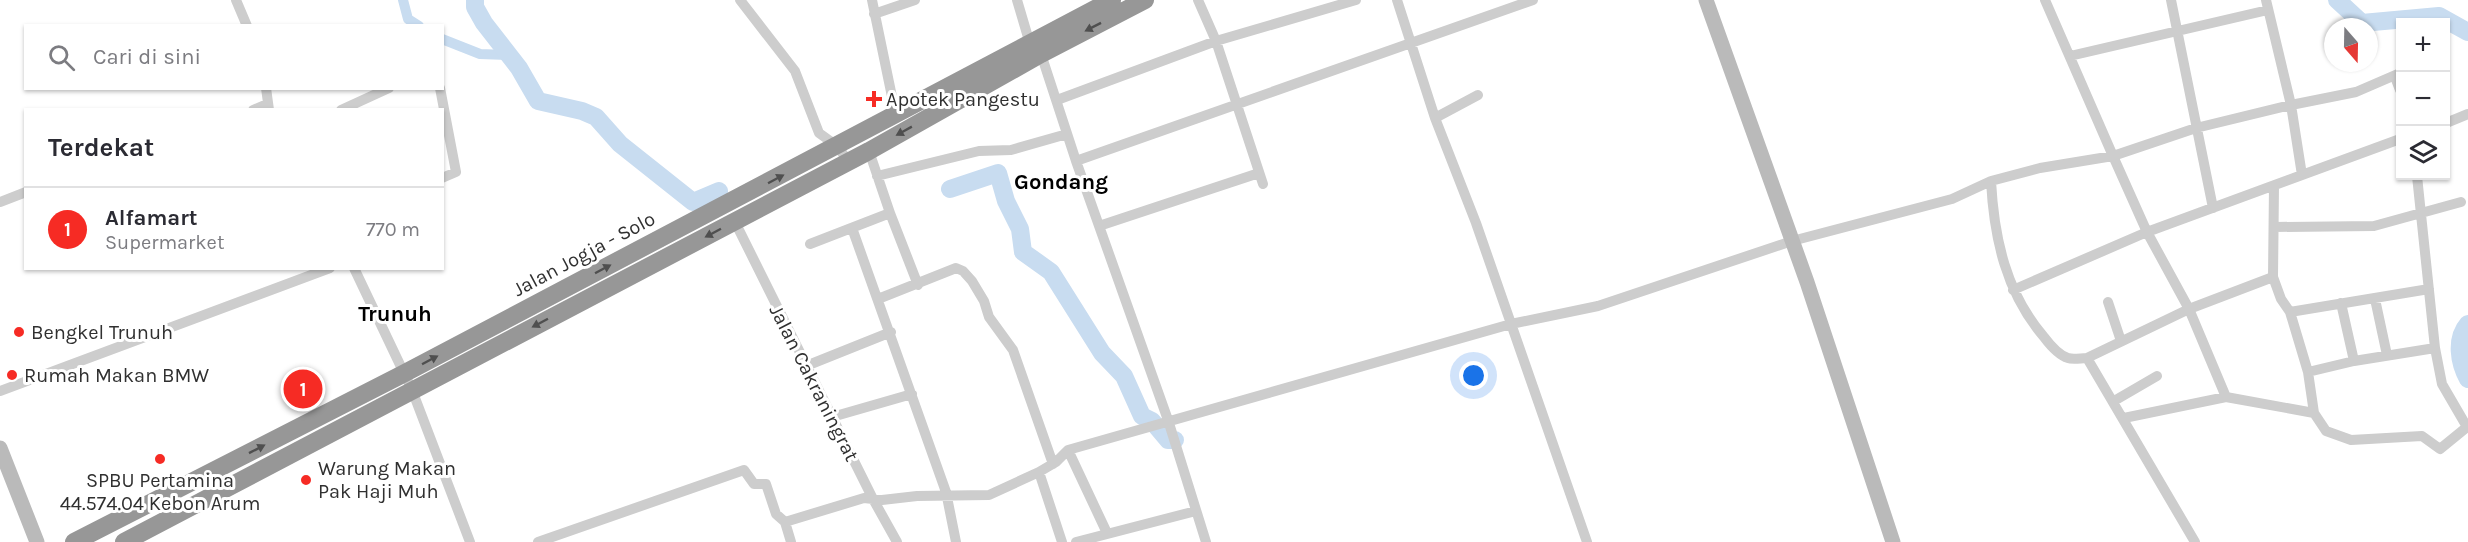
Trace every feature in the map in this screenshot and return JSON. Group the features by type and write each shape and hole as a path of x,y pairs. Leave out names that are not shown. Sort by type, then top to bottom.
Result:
{"highway":[{"name":"Jalan Jogja - Solo","path":"74,542 735,222 869,151 1112,0"},
{"name":"Jalan Jogja - Solo","path":"124,542 408,382 837,146 1035,49 1145,0"}],"street":[{"path":"236,0 246,24"},
{"path":"740,0 795,71 819,133 837,146 849,162"},
{"path":"872,0 896,116"},
{"path":"874,14 915,0"},
{"path":"1017,0 1057,100 1076,161 1168,420 1206,542"},
{"path":"1198,0 1216,41 1263,184"},
{"path":"1057,100 1216,41 1356,0"},
{"path":"1397,0 1435,118 1511,324 1587,542"},
{"path":"1076,161 1235,103 1533,0"},
{"path":"1706,0 1792,241 1893,542"},
{"path":"2045,0 2147,232 2189,309 2226,397"},
{"path":"2171,0 2213,208"},
{"path":"2070,56 2178,30 2267,5 2291,105 2302,176"},
{"path":"785,522 864,498 873,500 989,495 1039,472 1053,464 1068,450 1168,420 1511,324 1598,306 1792,241 1952,199 1990,181 2040,168 2113,156 2196,128 2355,92 2396,76"},
{"path":"266,90 268,107"},
{"path":"345,108 385,90"},
{"path":"440,90 444,108"},
{"path":"1435,118 1478,95"},
{"path":"444,109 456,172 444,177"},
{"path":"2450,121 2468,114"},
{"path":"877,176 979,151 1011,150 1067,134"},
{"path":"2013,290 2147,232 2396,141"},
{"path":"869,151 918,285"},
{"path":"1100,226 1259,173"},
{"path":"2274,186 2275,227 2272,277 2281,299 2290,312 2308,372 2314,412 2326,431 2351,440 2422,436 2440,449 2467,427 2442,384 2435,348 2417,180"},
{"path":"1990,181 1997,242 2013,290 2032,324 2052,348 2069,359 2087,358 2189,309 2272,277"},
{"path":"0,202 24,193"},
{"path":"2275,227 2374,225 2461,202"},
{"path":"810,244 890,213"},
{"name":"Jalan Cakraningrat","path":"735,222 873,500 897,542"},
{"path":"852,228 891,333 947,497 956,542"},
{"path":"878,299 956,268 963,271 972,281 984,301 989,317 1016,356 1036,421 1053,464"},
{"path":"0,391 325,270"},
{"path":"355,270 408,382 470,542"},
{"path":"2290,312 2429,289"},
{"path":"2375,299 2387,355"},
{"path":"2108,302 2121,341"},
{"path":"2341,303 2354,361"},
{"path":"806,366 891,333"},
{"path":"2308,372 2354,361 2435,348"},
{"path":"2087,358 2195,542"},
{"path":"2114,401 2157,376"},
{"path":"832,417 912,394"},
{"path":"2124,418 2226,397 2314,412"},
{"path":"0,448 37,542"},
{"path":"1068,450 1107,533"},
{"path":"538,542 744,470 754,484 766,484 776,514 785,522 791,542"},
{"path":"1039,472 1062,542"},
{"path":"1076,542 1196,511"}],"waterway":[{"path":"403,0 408,19 416,24"},
{"path":"475,0 475,7 484,23 519,68 538,101 582,111 596,117 620,144 693,202 719,191"},
{"path":"2337,0 2362,23 2439,16 2468,32"},
{"path":"444,40 480,54 508,55"},
{"path":"950,189 998,173 1006,201 1020,229 1023,252 1051,272 1102,353 1124,376 1142,416 1152,421 1168,440 1175,440"},
{"path":"2468,324 2460,344 2462,366 2468,379"}],"place":[{"name":"Apotek Pangestu","path":"874,99"},
{"name":"Bengkel Trunuh","path":"19,332"},
{"name":"Rumah Makan BMW","path":"12,375"},
{"name":"Alfamart","path":"303,389"},
{"name":"SPBU Pertamina 44.574.04 Kebon Arum","path":"160,459"},
{"name":"Warung Makan Pak Haji Muh","path":"306,480"}],"district":[{"name":"Gondang","path":"1061,182"},
{"name":"Trunuh","path":"395,314"}]}
